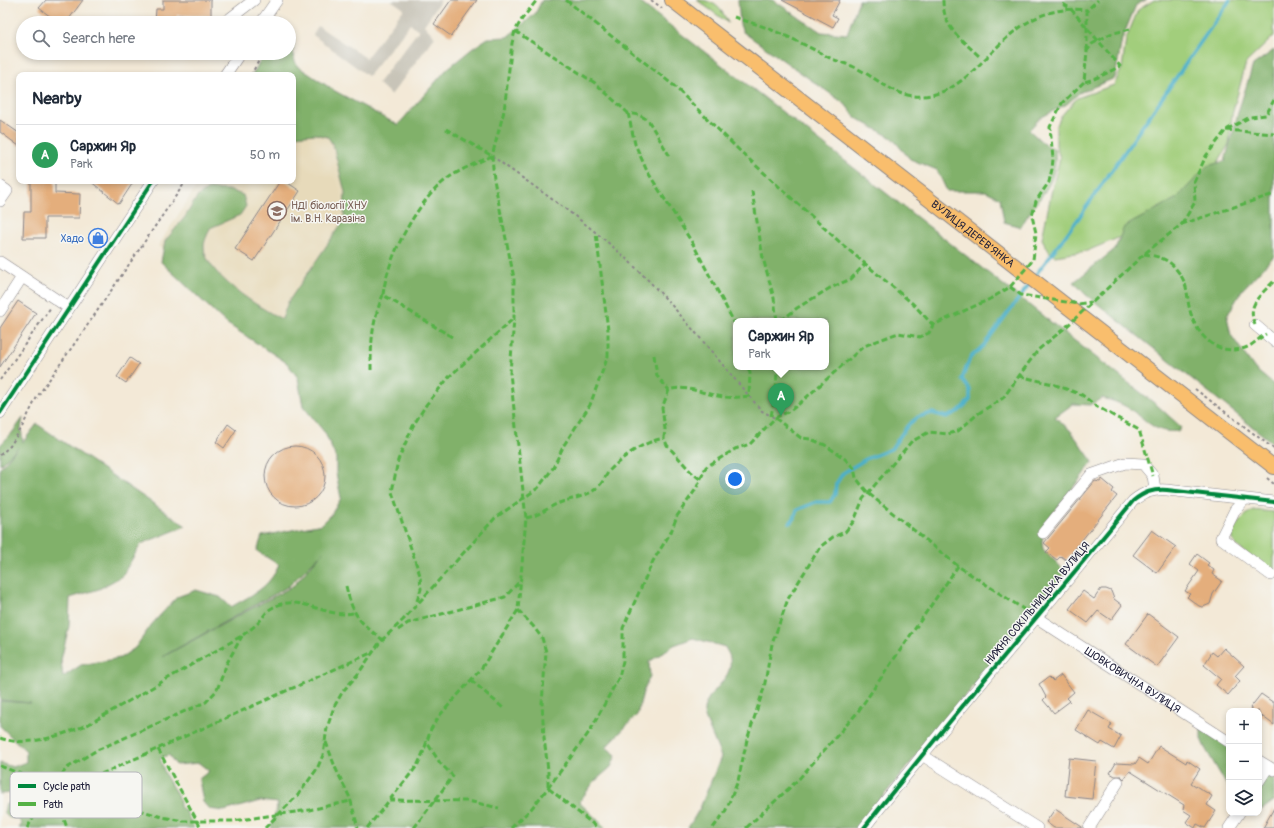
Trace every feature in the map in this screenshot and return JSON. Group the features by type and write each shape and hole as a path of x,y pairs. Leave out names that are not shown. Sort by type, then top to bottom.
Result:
{"main road":[{"name":"ВУЛИЦЯ ДЕРЕВ’ЯНКА","path":"672,0 1274,467"}],"street":[{"path":"233,16 254,0"},
{"path":"266,16 276,0"},
{"path":"227,72 235,60"},
{"path":"0,413 151,184"},
{"path":"0,186 7,191 0,201"},
{"path":"0,262 69,308"},
{"path":"0,311 22,277"},
{"path":"1255,325 1274,341"},
{"path":"1043,533 1091,475 1125,462 1143,464 1153,476 1155,489 1244,500 1274,502"},
{"name":"НИЖНЯ СОКІЛЬНИЦЬКА ВУЛИЦЯ","path":"864,828 922,755 1133,501 1141,494 1155,489"},
{"path":"1244,500 1235,510 1220,538 1271,575"},
{"name":"ШОВКОВИЧНА ВУЛИЦЯ","path":"1037,618 1226,740"},
{"path":"922,755 1037,828"},
{"path":"1260,780 1267,766"},
{"path":"1089,828 1118,782"},
{"path":"1229,828 1237,816"}],"path":[{"path":"253,72 259,60"},
{"path":"492,156 543,194 567,209 636,268 762,411 775,418"},
{"path":"0,455 10,446 21,429 37,397 184,184"},
{"path":"1194,388 1274,449"}],"shaded area":[{"path":"391,0 441,0 424,25 435,37 391,95 378,83 419,30 410,24 368,76 313,35 318,26 366,58 404,9"},
{"name":"НДІ біології ХНУ ім. В.Н. Каразіна","path":"298,69 401,143 287,340 158,246 198,184 296,184 296,72"}],"green space":[{"path":"542,0 637,0 766,99 1158,406 1181,427 1179,431 1165,431 1155,427 1130,409 1102,398 1090,405 1073,404 1055,417 1070,430 1093,462 1047,521 1042,541 1043,549 1063,569 1061,580 857,828 688,828 700,808 721,757 705,717 705,706 708,699 727,674 730,666 730,657 725,647 693,638 674,645 649,662 650,676 643,692 637,715 606,747 616,755 611,767 594,782 579,802 606,828 271,828 278,803 260,801 224,811 209,809 203,802 199,779 209,771 199,763 176,765 169,755 160,758 164,771 178,797 180,807 185,810 194,828 19,828 22,824 18,819 10,818 142,818 142,772 10,772 10,793 0,794 0,763 13,767 26,762 26,751 0,726 0,701 31,703 0,700 0,468 18,447 0,465 0,445 12,433 23,418 21,429 23,442 37,424 186,526 141,544 122,576 99,589 70,598 69,626 61,660 63,677 81,665 120,658 135,648 152,624 177,597 196,590 220,597 231,607 259,590 270,580 279,565 257,551 262,536 322,524 331,515 341,498 336,473 336,458 325,433 303,406 298,378 287,363 226,323 161,262 165,241 185,217 197,197 208,189 228,190 243,195 246,206 240,215 210,228 204,244 206,256 213,267 235,289 248,299 282,319 288,302 344,220 345,192 333,145 328,137 315,134 296,136 296,72 254,72 261,60 295,60 297,66 335,91 398,125 447,69 473,48 488,38 507,37 535,14","holes":["323,552 293,586 162,657 289,586"]},
{"path":"697,0 713,3 723,13 728,23"},
{"path":"738,0 773,0 821,32 847,34 859,0 1146,0 1136,5 1122,39 1115,78 1079,93 1067,104 1040,118 1029,130 1044,144 1055,149 1055,162 1050,182 1021,227 1004,222 1000,198 986,191 947,191 937,170 910,159 892,138 856,118 845,104 743,32 740,25"},
{"path":"1154,0 1274,0 1274,36 1246,63 1232,115 1229,144 1208,179 1154,223 1087,251 1055,256 1050,253 1042,239 1060,158 1056,146 1056,127 1061,116 1077,98 1114,85 1122,68 1126,39 1138,10"},
{"path":"1274,50 1274,256 1242,290 1227,316 1231,335 1255,369 1274,385 1274,444 1085,294 1074,282 1115,249 1124,227 1177,198 1207,166 1225,161 1253,65"},
{"path":"1253,510 1274,512 1274,576 1237,546 1231,538 1239,522"},
{"path":"1201,728 1226,744 1226,784 1205,748 1201,739"},
{"path":"1262,767 1274,775 1274,801 1262,810"},
{"path":"6,804 10,804 10,818 4,812"}],"building":[{"path":"46,0 83,0 71,16 50,16 39,8"},
{"path":"163,0 211,0 211,16 156,16 156,9 163,9"},
{"path":"451,0 477,0 451,36 434,24"},
{"path":"782,0 840,0 832,15 838,18 833,27"},
{"path":"0,120 16,131 16,144 0,132"},
{"path":"31,184 55,184 55,193 80,194 79,218 45,218 45,238 23,238 24,212 31,212"},
{"path":"94,184 132,184 119,204"},
{"path":"278,184 290,184 300,191 254,261 235,249"},
{"path":"18,301 36,313 0,367 0,328"},
{"path":"130,358 139,364 126,383 117,377"},
{"path":"228,424 236,430 224,448 216,442"},
{"path":"289,446 301,446 317,454 323,464 325,476 323,488 317,498 301,506 289,506 273,498 265,482 265,470 273,454"},
{"path":"1102,479 1114,489 1112,492 1117,496 1066,560 1061,556 1057,560 1046,552 1050,548 1044,543 1095,481 1100,482"},
{"path":"1152,530 1176,547 1157,573 1133,555"},
{"path":"1197,554 1209,563 1207,565 1214,570 1212,574 1222,581 1213,594 1210,604 1203,607 1199,606 1187,597 1190,594 1185,591 1199,571 1190,564"},
{"path":"1101,589 1111,591 1114,599 1122,605 1111,620 1098,611 1088,623 1069,609 1083,591 1094,599"},
{"path":"1148,614 1179,637 1157,667 1126,644"},
{"path":"1224,648 1244,666 1235,676 1240,681 1228,695 1216,685 1221,679 1204,665 1212,652 1217,656"},
{"path":"1061,675 1074,692 1067,698 1070,701 1054,713 1043,700 1046,697 1039,684 1049,677 1053,681"},
{"path":"1261,694 1274,703 1274,725 1262,716 1262,708 1250,708"},
{"path":"1088,710 1112,724 1109,729 1121,736 1114,749 1102,742 1100,745 1076,730"},
{"path":"1159,746 1186,763 1187,760 1200,769 1191,783 1212,796 1207,805 1216,811 1205,828 1197,824 1195,828 1186,822 1191,815 1183,810 1184,805 1130,771 1124,779 1121,776 1115,776 1110,773 1116,763 1135,764 1139,758 1148,764"},
{"path":"1069,758 1096,761 1092,799 1065,796"},
{"path":"1274,808 1274,828 1263,828"},
{"path":"1055,809 1082,828 1054,828 1046,822"}],"waterway":[{"path":"1034,277 1078,219 1230,0"},
{"path":"790,523 797,510 816,502 830,502 835,494 836,484 843,473 866,459 891,449 908,425 918,417 932,413 947,417 959,411 970,400 970,390 962,379 970,358 984,345 1031,282"}],"marked path":[{"path":"367,828 417,766 431,729 440,715 481,669 518,610 526,518 510,373 514,318 514,278 494,180 492,156 504,111 512,43 515,31 522,19 537,0"},
{"path":"566,0 673,85 740,151 844,246 913,304 933,325"},
{"path":"943,0 944,10 949,25 959,38 979,56"},
{"path":"1087,51 1087,10 1098,0"},
{"path":"1063,4 1070,8 1120,66 1084,82"},
{"path":"734,17 769,29 829,58 863,71 895,91 913,96 923,96 944,91 962,80 1014,32 1034,19 1058,11 1087,10"},
{"path":"511,828 531,809 590,731 619,677 623,661 623,628 653,561 671,532 677,516 696,489 706,467 735,449 750,444 775,418 790,411 800,403 864,346 898,333 920,337 929,333 933,325 990,299 1010,287 1033,260 1036,233 1032,216 1036,201 1049,182 1052,169 1053,159 1050,127 1062,103 1084,82 1087,51 1092,44 1110,34 1130,29"},
{"path":"515,31 595,83 628,113 639,115 648,120 669,155"},
{"path":"1182,224 1195,202 1194,182 1206,156 1226,130 1250,117 1266,115 1274,100"},
{"path":"628,113 635,144 647,171 693,244 733,320"},
{"path":"446,129 492,156"},
{"path":"1226,130 1274,134"},
{"path":"452,337 383,295 386,280 391,263 406,229 427,198 451,176 492,156"},
{"path":"752,191 763,258 774,298 777,318"},
{"path":"713,828 725,812 738,781 747,740 764,688 772,644 788,599 820,547 833,537 845,532 854,521 863,499 911,442 929,432 948,434 958,431 979,413 1003,398 1038,350 1066,327 1144,254 1182,224 1274,194"},
{"path":"265,828 298,795 317,769 323,755 327,728 334,707 343,691 358,674 380,642 403,620 495,518 538,488 553,468 564,445 590,405 608,356 608,330 596,233"},
{"path":"1144,254 1166,260 1173,265 1181,275 1186,286 1191,314 1199,331 1211,343 1218,347 1235,350 1248,347 1266,334"},
{"path":"785,318 797,308 830,288 851,279 865,264"},
{"path":"1255,325 1252,311 1256,300 1274,281"},
{"path":"1010,287 1021,295 1079,304 1091,302"},
{"path":"371,370 373,332 376,314 383,295"},
{"path":"417,601 421,589 420,575 392,492 398,460 413,426 426,405 450,376 514,318"},
{"path":"654,355 657,376 669,390"},
{"path":"700,479 691,472 667,445 664,438 665,429 662,408 669,390 682,388 717,396 749,396 749,370"},
{"path":"771,416 776,391 777,370"},
{"path":"1019,376 1053,384 1082,395 1096,406 1139,430 1153,476"},
{"path":"775,418 801,438 810,439 825,445 844,458 854,468 856,478 868,493 958,566 1037,618"},
{"path":"526,518 537,515 557,504 588,494 601,484 611,469 623,458 649,442 664,438"},
{"path":"746,828 798,780 857,713 958,566"},
{"path":"398,630 408,623 505,597 521,580"},
{"path":"346,586 351,605 358,618 383,640 386,638"},
{"path":"0,738 11,741 33,741 56,736 89,724 243,635 258,623 270,609 282,604 302,604 343,614 353,613"},
{"path":"518,610 542,638 546,652 542,703 548,770 548,788 598,828"},
{"path":"64,772 67,768 97,750 206,702 217,690 227,663 242,636"},
{"path":"106,772 373,652"},
{"path":"471,680 503,708"},
{"path":"414,828 453,776 440,763 426,741"},
{"path":"326,742 335,767 350,798 358,828"},
{"path":"158,749 201,828"},
{"path":"0,766 16,772"},
{"path":"389,800 468,801 499,808"},
{"path":"142,811 162,817 183,821 233,821 309,810 351,801"},
{"path":"27,828 33,818"},
{"path":"64,818 67,828"}],"cycle path":[{"path":"0,413 151,184"},
{"path":"864,828 1133,501 1141,495 1149,492 1167,490 1274,502"}],"place":[{"name":"НДІ біології ХНУ ім. В.Н. Каразіна","path":"277,211"},
{"name":"Хадо","path":"98,238"},
{"name":"Саржин Яр","path":"781,416"}]}
